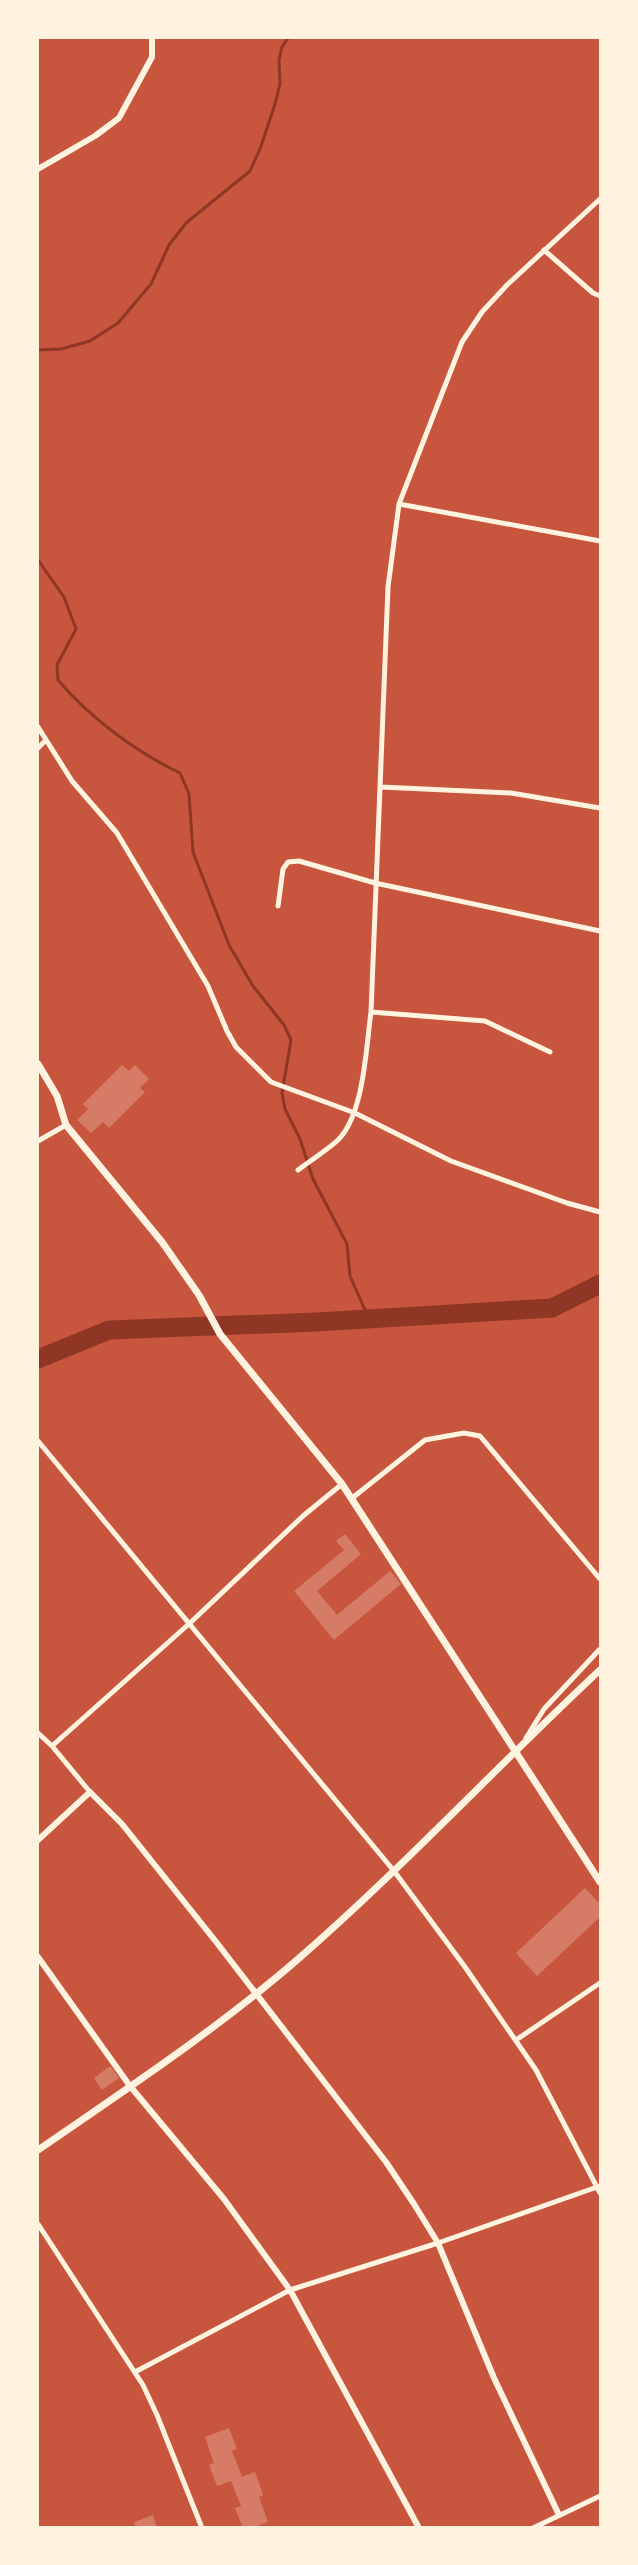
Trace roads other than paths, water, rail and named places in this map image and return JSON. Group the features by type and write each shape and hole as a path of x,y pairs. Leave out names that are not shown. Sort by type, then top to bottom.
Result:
{"main road":[{"path":"38,1064 57,1096 66,1124 162,1242 199,1295 220,1334 342,1484 600,1882"},
{"path":"38,2150 256,1994 297,1960 394,1871 522,1744 600,1670"}],"street":[{"path":"38,169 95,136 119,118 152,57 152,38"},
{"path":"298,1170 339,1139 355,1113 371,1012 388,587 399,504 462,342 482,312 544,250 600,199"},
{"path":"544,250 593,293 600,296"},
{"path":"399,504 600,541"},
{"path":"38,727 45,741 72,781 117,833 208,986 227,1031 236,1047 271,1082 355,1113 451,1161 566,1203 600,1212"},
{"path":"38,748 45,741"},
{"path":"381,786 511,793 600,808"},
{"path":"278,906 283,869 288,862 299,861 375,883 600,931"},
{"path":"371,1012 484,1022 550,1052"},
{"path":"38,1141 66,1124"},
{"path":"351,1498 425,1440 464,1433 480,1436 600,1579"},
{"path":"38,1441 394,1871 536,2070 599,2186 600,2193"},
{"path":"52,1746 190,1623 303,1516 342,1484"},
{"path":"522,1744 544,1709 600,1649"},
{"path":"38,1732 90,1792 122,1824 386,2162 438,2244 494,2378 559,2515"},
{"path":"38,1840 90,1792"},
{"path":"38,1957 130,2086 224,2199 290,2290 419,2528"},
{"path":"516,2040 600,1983"},
{"path":"135,2372 290,2290 438,2244 599,2186"},
{"path":"38,2224 135,2372 157,2415 202,2528"},
{"path":"533,2528 600,2496"}],"waterway":[{"path":"38,350 61,349 90,341 118,323 151,284 169,245 186,223 250,171 260,149 275,104 280,84 279,60 282,47 288,38"},
{"path":"38,560 64,597 76,629 57,665 58,680 70,694 114,732 147,755 180,773 189,794 193,852 229,945 253,986 284,1025 291,1040 282,1093 285,1109 300,1139 313,1179 347,1244 350,1276 365,1310 372,1318"},
{"path":"38,1359 109,1330 317,1322 552,1308 600,1284"}]}
